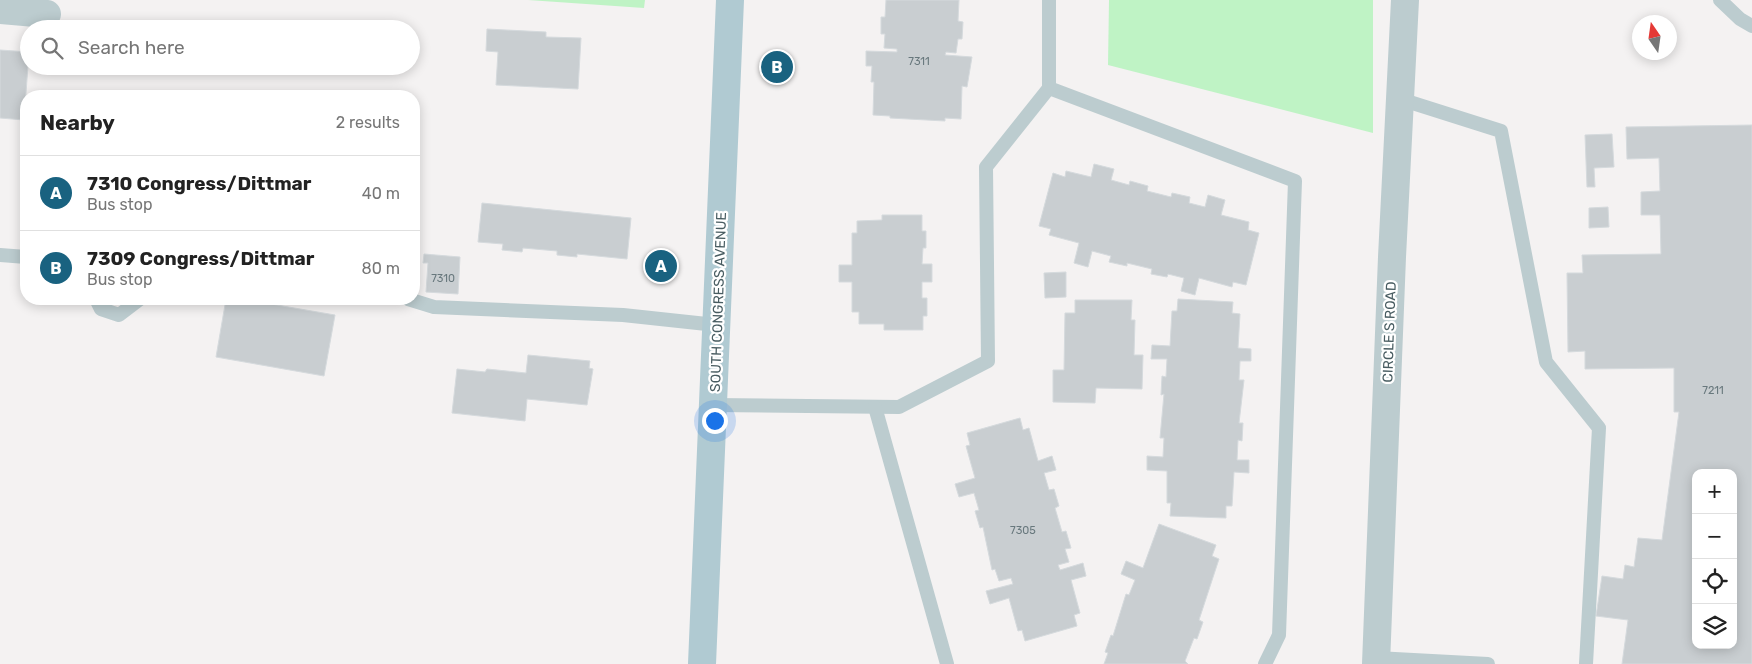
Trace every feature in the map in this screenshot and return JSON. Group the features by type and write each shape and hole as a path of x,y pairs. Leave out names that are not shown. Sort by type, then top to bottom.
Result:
{"main road":[{"name":"SOUTH CONGRESS AVENUE","path":"702,664 730,0"}],"street":[{"name":"CIRCLE S ROAD","path":"1376,661 1400,99 1406,0"},
{"path":"0,10 46,14"}],"lane":[{"path":"714,405 899,407 988,361 986,167 1048,88 1049,0"},
{"path":"1720,0 1740,19 1752,26"},
{"path":"1048,88 1295,181 1279,635 1265,664"},
{"path":"1400,99 1502,131 1546,362 1599,428 1586,664"},
{"path":"0,255 20,257"},
{"path":"420,303 434,307 624,316 716,324"},
{"path":"99,305 101,309 119,315 132,305"},
{"path":"875,407 947,664"},
{"path":"1376,661 1488,664"}],"green space":[{"path":"528,0 645,0 644,8"},
{"path":"1109,0 1373,0 1373,133 1108,65"}],"building":[{"path":"886,0 959,0 958,21 963,22 962,39 958,39 956,53 946,52 945,55 972,57 967,87 962,86 961,119 945,118 945,121 890,118 890,116 873,115 874,82 871,82 872,66 866,66 866,51 897,52 897,49 884,48 885,34 881,34 881,17 885,17"},
{"path":"487,29 546,32 546,37 581,38 578,89 496,85 498,52 486,51"},
{"path":"0,50 20,51 20,75 27,75 26,90 20,90 20,120 0,118"},
{"path":"1752,125 1752,664 1622,664 1628,620 1596,616 1602,576 1623,579 1625,565 1634,567 1638,538 1662,540 1679,412 1674,412 1674,368 1585,369 1585,351 1568,352 1567,273 1583,273 1582,255 1661,254 1660,215 1641,215 1641,192 1660,191 1659,158 1627,159 1626,127"},
{"path":"1612,134 1614,167 1594,168 1595,187 1587,187 1585,135"},
{"path":"1094,164 1114,169 1111,180 1129,185 1130,181 1148,186 1147,191 1171,197 1172,193 1190,197 1189,203 1205,207 1208,195 1225,200 1221,215 1249,222 1248,230 1259,233 1246,285 1233,282 1232,287 1199,278 1195,295 1181,291 1184,278 1168,274 1167,277 1151,274 1152,269 1127,263 1127,266 1109,262 1111,256 1092,251 1088,267 1074,263 1079,243 1049,235 1051,229 1039,226 1053,173 1065,177 1066,171 1091,177"},
{"path":"482,203 631,218 627,259 577,254 577,257 557,255 557,251 523,248 522,252 502,250 503,244 478,242"},
{"path":"1608,207 1609,227 1589,228 1589,208"},
{"path":"882,215 922,215 922,231 926,231 926,248 923,248 922,264 932,264 932,282 922,282 922,298 927,298 927,316 923,316 923,330 884,330 884,324 859,324 859,312 852,312 852,282 839,282 839,265 852,265 852,233 857,233 857,221 882,220"},
{"path":"424,254 460,257 458,294 426,292 428,263 423,263"},
{"path":"1066,272 1066,297 1045,298 1044,273"},
{"path":"1178,299 1233,302 1232,313 1240,314 1238,348 1251,349 1251,361 1240,361 1239,380 1244,380 1239,423 1243,423 1242,441 1238,440 1237,460 1249,460 1249,473 1234,472 1232,506 1226,506 1226,518 1170,516 1171,503 1167,503 1167,471 1147,470 1147,456 1163,457 1164,438 1160,438 1164,394 1161,395 1162,376 1166,377 1167,359 1151,359 1152,345 1170,346 1172,311 1177,311"},
{"path":"1075,300 1132,300 1131,320 1135,320 1134,355 1143,355 1142,389 1096,388 1095,403 1053,402 1053,370 1064,370 1065,313 1075,313"},
{"path":"225,305 277,305 335,315 324,376 216,357"},
{"path":"528,355 590,361 589,368 593,369 587,405 527,399 525,421 452,413 457,369 485,372 487,369 526,373"},
{"path":"1020,418 1023,430 1029,428 1038,461 1052,456 1056,470 1044,473 1049,490 1054,489 1059,506 1055,508 1062,532 1066,531 1071,548 1065,549 1069,562 1058,565 1060,570 1083,563 1086,576 1071,580 1080,613 1074,615 1077,626 1025,641 1022,630 1018,631 1009,598 990,604 986,591 1013,584 1011,578 999,581 995,569 992,570 983,527 980,528 975,511 979,510 974,493 959,497 955,484 975,478 966,446 970,445 967,433"},
{"path":"1159,524 1216,545 1212,556 1219,559 1199,620 1203,622 1197,639 1194,638 1185,661 1188,664 1104,664 1108,653 1105,652 1111,635 1113,636 1126,594 1129,595 1135,580 1121,574 1126,561 1143,568"}],"place":[{"name":"7309 Congress/Dittmar","path":"777,67"},
{"name":"7310 Congress/Dittmar","path":"661,266"}]}
